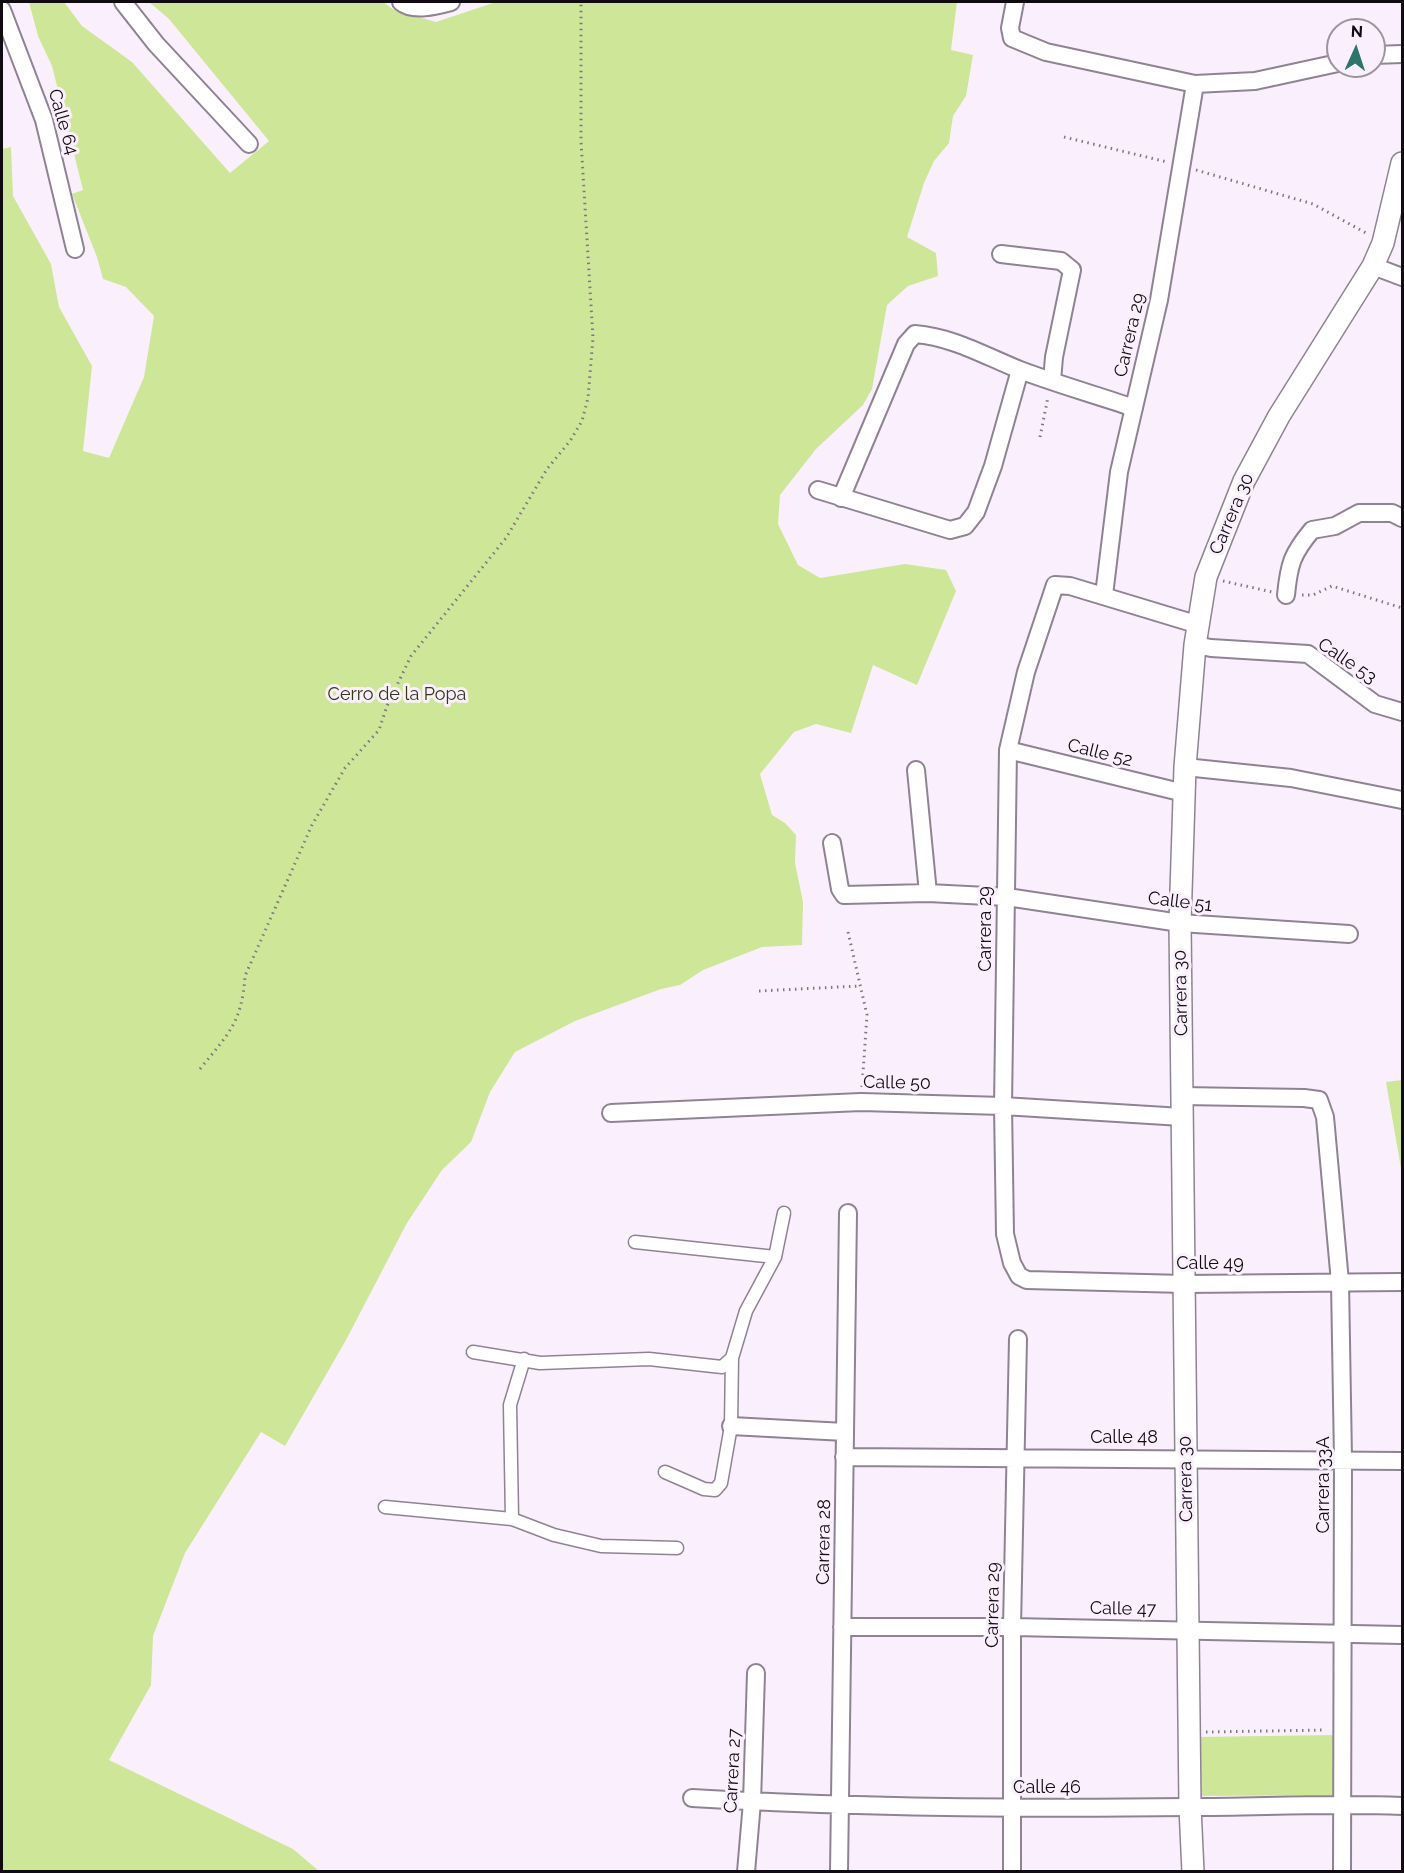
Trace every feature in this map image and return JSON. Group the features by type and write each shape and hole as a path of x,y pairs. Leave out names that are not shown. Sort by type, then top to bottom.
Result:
{"street":[{"path":"123,2 156,44 249,144"},
{"path":"401,2 420,8 451,2"},
{"path":"1015,2 1010,28 1012,39 1018,42 1046,52 1195,84 1254,81 1326,66"},
{"name":"Calle 64","path":"2,10 44,120 75,249"},
{"path":"1386,55 1402,54"},
{"name":"Carrera 29","path":"1104,595 1119,472 1159,300 1195,84"},
{"name":"Carrera 30","path":"1193,1872 1190,1808 1180,923 1185,767 1197,635 1206,577 1244,481 1279,416 1373,266 1383,243 1402,163"},
{"path":"1001,254 1061,261 1072,270 1054,357 1052,381"},
{"path":"1373,266 1402,277"},
{"path":"841,498 906,344 915,334 931,335 973,349 1020,370 1134,408"},
{"path":"818,490 950,530 965,526 976,512 993,466 1020,370"},
{"path":"1286,595 1289,563 1296,549 1312,530 1335,526 1359,513 1392,513 1402,518"},
{"name":"Carrera 29","path":"1019,1276 1012,1263 1005,1234 1003,1106 1008,750 1026,672 1055,585"},
{"name":"Calle 53","path":"1055,585 1070,586 1104,595 1197,635 1210,648 1308,654 1375,704 1402,712"},
{"name":"Calle 52","path":"1008,750 1184,793"},
{"path":"1185,767 1292,778 1402,800"},
{"path":"916,770 928,893"},
{"name":"Calle 51","path":"832,843 840,888 844,895 928,893 1007,897 1180,923 1349,934"},
{"name":"Calle 50","path":"611,1113 861,1102 1182,1107 1319,1100"},
{"name":"Carrera 33A","path":"1319,1100 1325,1117 1340,1282 1344,1633 1342,1872"},
{"path":"665,1472 704,1489 715,1490 721,1483 731,1426 732,1358 746,1311 775,1257 784,1213"},
{"name":"Carrera 28","path":"839,1872 848,1213"},
{"path":"635,1242 775,1257"},
{"name":"Calle 49","path":"1019,1276 1027,1280 1184,1284 1402,1282"},
{"name":"Carrera 29","path":"1012,1872 1012,1627 1018,1339"},
{"path":"474,1352 540,1363 649,1359 722,1367 732,1358"},
{"path":"512,1519 510,1405 524,1359"},
{"path":"731,1426 845,1432"},
{"name":"Calle 48","path":"844,1457 1402,1461"},
{"path":"385,1507 512,1519 554,1535 602,1546 677,1548"},
{"name":"Calle 47","path":"842,1627 1012,1627 1402,1635"},
{"name":"Carrera 27","path":"746,1872 752,1802 756,1673"},
{"name":"Calle 46","path":"692,1798 752,1802 1011,1808 1190,1808 1342,1803 1402,1806"}],"path":[{"path":"200,1069 238,1018 243,1003 245,976 307,834 345,768 380,730 387,706 411,656 506,538 547,469 570,441 582,421 588,398 593,338 581,141 581,2"},
{"path":"1064,137 1182,166 1313,204 1383,243"},
{"path":"1040,436 1052,381"},
{"path":"1206,577 1286,595 1313,595 1332,586 1402,608"},
{"path":"848,932 867,1015 868,1031 861,1102"},
{"path":"759,991 859,986"},
{"path":"1189,1732 1343,1730"}],"green space":[{"name":"Cerro de la Popa","path":"29,2 64,2 82,26 132,62 230,173 269,141 169,19 149,2 383,2 394,10 436,22 496,2 957,2 951,50 973,55 966,96 953,116 949,143 934,161 924,183 907,237 936,253 938,276 908,286 887,305 872,389 863,405 816,449 780,495 778,524 798,565 820,578 905,564 946,570 956,591 917,685 873,665 851,733 816,724 794,732 760,774 772,815 785,823 796,835 795,863 803,902 802,945 762,947 703,970 680,985 661,989 575,1021 515,1052 490,1092 471,1142 442,1170 407,1223 346,1340 285,1446 261,1432 185,1553 153,1636 151,1685 109,1760 293,1849 319,1871 2,1871 2,149 11,147 13,196 51,264 59,307 92,366 83,451 109,458 144,377 154,316 126,287 103,279 97,257 72,194 83,190 52,66 38,36"},
{"path":"1402,1080 1402,1174 1386,1082"},
{"path":"1335,1735 1335,1795 1200,1796 1199,1737"}]}
